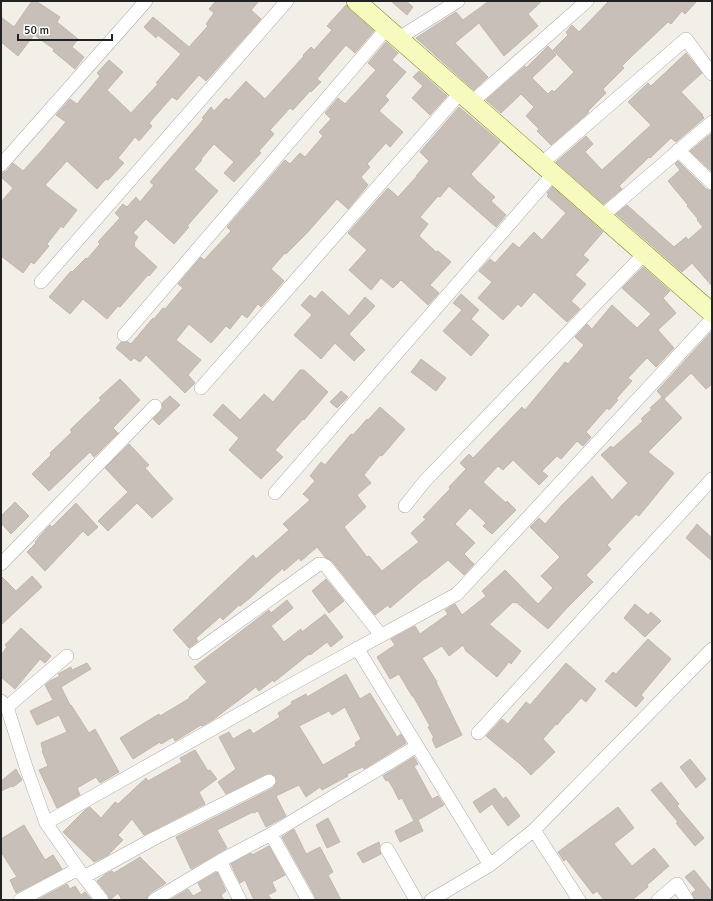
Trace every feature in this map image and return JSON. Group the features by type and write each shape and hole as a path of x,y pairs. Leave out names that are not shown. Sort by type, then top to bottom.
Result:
{"street":[{"path":"1,165 146,1"},
{"path":"41,282 286,1"},
{"path":"356,1 712,313"},
{"path":"124,335 393,33 458,1"},
{"path":"201,388 466,97 587,1"},
{"path":"275,493 548,168 686,39 712,74"},
{"path":"602,216 712,122"},
{"path":"678,150 712,183"},
{"path":"405,506 424,482 644,254"},
{"path":"46,823 357,648 457,594 712,319"},
{"path":"1,564 155,406"},
{"path":"478,733 712,479"},
{"path":"195,653 319,564 326,566 381,635"},
{"path":"357,648 490,865"},
{"path":"431,900 490,865 534,830 712,649"},
{"path":"67,656 4,704 46,823 102,900"},
{"path":"154,900 220,861 271,834 417,746"},
{"path":"20,900 155,838 269,781"},
{"path":"534,830 578,900"},
{"path":"271,834 308,900"},
{"path":"387,848 416,900"},
{"path":"220,861 240,900"},
{"path":"658,900 677,884 687,900"}],"building":[{"path":"32,1 36,1 60,17 57,22 78,39 72,47 84,57 75,69 53,51 54,49 34,35 18,56 1,42 1,17 14,27"},
{"path":"216,1 259,1 251,10 261,19 206,81 199,75 177,100 172,97 149,123 152,126 139,141 135,137 118,158 124,163 97,189 67,161 45,185 77,210 63,228 61,226 47,244 49,246 34,264 31,262 23,273 1,256 1,202 13,188 1,177 1,174 7,171 13,163 23,171 66,122 56,115 70,99 77,104 100,76 97,73 109,60 123,72 107,90 131,113 158,84 156,83 181,54 158,35 156,38 144,27 153,17 189,47 208,26 206,24 214,13 209,9"},
{"path":"391,1 406,1 413,7 407,15"},
{"path":"489,1 542,1 528,14 538,26 504,56 479,23 455,43 488,77 474,90 416,38 456,12 463,20"},
{"path":"609,1 697,1 685,14 682,11 671,24 668,22 631,57 622,66 624,68 603,89 606,93 588,111 589,112 551,145 537,131 539,129 526,116 534,107 521,94 501,113 486,100 525,66 526,68 548,46 556,55 532,78 548,94 552,90 554,92 574,72 553,50 568,35 566,32 572,25 579,32"},
{"path":"346,5 374,31 355,53 346,45 317,79 321,82 311,92 310,91 293,110 290,108 270,130 274,134 259,151 261,153 234,182 224,173 234,162 214,144 194,169 218,191 187,226 189,227 174,244 146,219 133,233 138,237 134,243 134,246 157,267 120,307 118,306 107,319 83,299 70,314 49,297 71,271 72,272 86,258 87,259 100,244 98,242 120,218 115,213 123,204 127,207 136,197 140,202 154,185 150,182 204,119 202,118 211,107 214,111 226,98 229,100 246,81 265,99 304,56 303,55 311,47 314,50 332,30 327,26"},
{"path":"386,42 398,53 392,60 406,72 385,96 389,100 379,111 403,132 390,147 386,143 367,164 370,167 361,177 368,185 348,209 337,199 307,233 286,254 285,253 271,269 284,281 261,307 258,304 247,318 242,314 230,329 226,326 211,343 189,324 176,340 201,360 188,375 195,383 185,393 146,355 140,362 134,358 131,361 116,348 121,342 128,342 131,344 153,318 154,319 163,308 165,309 183,288 178,284 201,257 204,260 231,231 227,227 285,160 290,164 300,153 305,157 323,136 319,132 331,119 325,113 338,98 345,104 376,70 368,63"},
{"path":"686,53 702,73 681,92 703,115 704,118 676,142 671,138 619,186 622,189 604,204 556,162 586,136 593,144 585,152 602,170 651,125 628,102 648,83 651,86"},
{"path":"419,71 447,96 430,115 412,98 423,86 413,77"},
{"path":"459,107 500,142 471,174 495,197 491,201 506,215 496,227 449,186 440,197 438,196 420,217 428,224 419,236 436,252 438,251 451,262 430,285 439,293 428,305 401,280 393,288 381,278 371,290 349,270 367,250 348,233 388,188 398,197 417,176 429,161 420,152"},
{"path":"712,133 712,172 690,151"},
{"path":"678,161 706,189 712,191 712,286 692,263 682,272 616,214 627,205 674,247 686,237 688,240 703,227 687,206 688,205 668,181 680,170 675,164"},
{"path":"552,187 603,232 583,255 589,260 575,275 586,284 571,301 580,309 567,322 534,292 521,307 518,304 503,320 478,298 492,282 479,271 490,259 495,263 513,243 519,248 534,232 542,240 566,213 547,196 549,194 547,193"},
{"path":"643,267 670,291 663,298 676,313 658,330 674,348 656,367 647,358 628,378 632,381 616,399 618,400 609,410 607,408 586,432 591,437 583,446 577,441 561,459 557,456 542,471 548,476 539,485 513,460 503,470 498,466 483,482 516,510 492,534 483,526 486,523 470,508 455,524 475,543 464,554 474,564 464,575 448,560 390,608 388,605 375,615 332,561 325,557 317,547 301,561 299,558 284,571 283,568 223,620 220,617 196,638 198,641 189,648 173,630 253,555 256,559 289,530 283,524 310,500 303,494 315,481 310,476 321,462 325,465 351,434 353,435 380,407 405,429 382,456 380,455 364,475 371,483 357,495 366,507 344,527 367,557 369,556 382,571 419,542 411,533 426,519 423,517 450,489 449,487 466,469 460,463 469,454 473,458 522,407 525,410 565,362 568,364 584,345 575,337 587,324 592,329 612,305 637,328 651,314 622,288"},
{"path":"322,291 349,316 365,297 375,306 349,334 365,350 354,361 335,343 321,359 294,335 312,315 301,305 310,295 315,299"},
{"path":"461,294 479,310 471,319 489,335 471,356 443,331 462,310 453,303"},
{"path":"712,331 712,384 706,389 691,373 664,399 657,391"},
{"path":"421,359 446,378 436,391 411,372"},
{"path":"300,370 304,370 328,392 275,450 283,457 261,479 229,450 239,438 213,415 223,404 240,420 264,394 273,402"},
{"path":"120,379 140,400 113,428 118,433 94,457 90,452 49,491 32,474 51,455 50,453 72,432 70,430 101,400 99,398"},
{"path":"341,391 348,397 337,408 330,402"},
{"path":"170,396 180,405 159,425 153,419 163,408 162,403"},
{"path":"662,397 682,418 648,452 674,473 639,516 636,514 607,545 611,549 586,575 593,582 548,629 516,602 513,602 489,624 521,651 511,664 509,662 497,677 466,651 463,645 449,656 442,646 422,658 437,682 462,735 436,748 432,739 434,738 428,727 430,726 399,674 390,679 377,657 395,645 391,639 415,626 420,634 448,614 445,610 455,604 462,615 486,596 482,591 505,570 538,604 553,588 541,576 560,557 530,527 539,518 545,524 592,476 612,500 628,483 601,455 611,446 613,448 643,421 641,419"},
{"path":"129,444 149,465 145,468 173,499 152,518 137,503 108,531 98,521 128,492 105,468"},
{"path":"15,502 29,516 11,534 1,523 1,516"},
{"path":"76,503 98,527 88,536 83,531 45,571 27,552 50,525 52,527"},
{"path":"697,524 712,538 712,561 686,538"},
{"path":"1,576 16,591 32,576 42,587 1,625"},
{"path":"326,579 344,601 329,613 312,591"},
{"path":"287,600 293,608 271,626 284,642 301,629 302,632 325,614 343,637 331,647 327,642 310,655 309,654 274,682 273,680 259,691 256,687 214,719 202,726 201,725 175,741 173,737 161,744 160,742 133,759 120,738 159,714 160,716 190,698 189,697 207,682 194,667 269,610 271,613"},
{"path":"635,604 648,615 651,612 661,621 645,637 624,618"},
{"path":"21,628 51,656 45,663 40,659 15,689 1,677 1,655 7,647 5,645"},
{"path":"648,639 671,659 641,695 644,698 636,707 605,681 613,672 616,674"},
{"path":"87,663 91,669 61,687 70,705 89,733 95,729 119,772 100,783 96,777 77,788 80,795 57,808 39,770 48,766 42,751 41,743 67,732 59,715 37,725 30,711 53,700 45,685 60,676 58,674 71,667 72,670"},
{"path":"566,663 596,689 586,702 581,698 543,739 555,752 531,775 486,736 502,719 508,724 526,702 530,705"},
{"path":"346,674 360,699 370,693 397,737 401,734 406,743 364,769 363,767 347,774 348,776 322,790 320,787 306,797 299,785 276,796 286,816 266,827 258,811 217,830 227,848 191,869 176,837 273,788 277,782 274,775 270,773 226,794 218,782 236,769 219,737 229,732 233,739 250,729 253,734 280,717 278,713 292,704 291,702 306,694 307,697","holes":["345,707 361,739 355,743 356,746 323,765 299,726 329,711 332,715"]},
{"path":"195,750 208,771 210,770 217,779 199,792 205,804 144,835 132,819 118,835 123,840 108,855 94,862 63,832 90,807 101,818 115,802 118,804 146,778 148,781 182,762 180,758"},
{"path":"414,757 418,764 414,766 432,799 438,796 444,805 418,820 423,831 400,842 395,831 414,821 402,798 399,800 388,780 386,781 383,776"},
{"path":"690,759 706,779 696,788 680,767"},
{"path":"16,769 22,780 13,787 12,786 1,791 1,781"},
{"path":"661,782 679,804 677,806 704,838 695,846 676,823 678,822 651,790"},
{"path":"495,788 503,799 506,797 520,816 508,826 492,804 480,813 473,802"},
{"path":"618,807 634,828 614,844 632,866 654,848 669,866 647,885 648,887 632,900 604,900 597,891 593,894 566,859 564,861 558,852"},
{"path":"328,818 340,842 327,848 316,825"},
{"path":"24,825 45,860 53,855 62,869 16,893 10,880 17,877 1,852 1,839"},
{"path":"294,829 306,854 320,847 333,872 328,875 341,900 316,900 282,837"},
{"path":"379,842 381,854 363,863 357,853"},
{"path":"269,846 285,875 272,882 276,891 268,895 272,900 254,900 245,880 240,883 231,864 251,853 252,855"},
{"path":"140,857 166,883 150,893 146,900 122,900 118,893 110,900 97,881 106,874 112,871 114,873"},
{"path":"694,870 712,892 712,900 695,900 692,893 696,890 685,877"},
{"path":"217,872 226,891 221,895 224,900 170,900 188,889 193,896 202,891 198,883"},
{"path":"67,884 70,889 75,886 81,895 85,892 92,900 37,900"}]}
